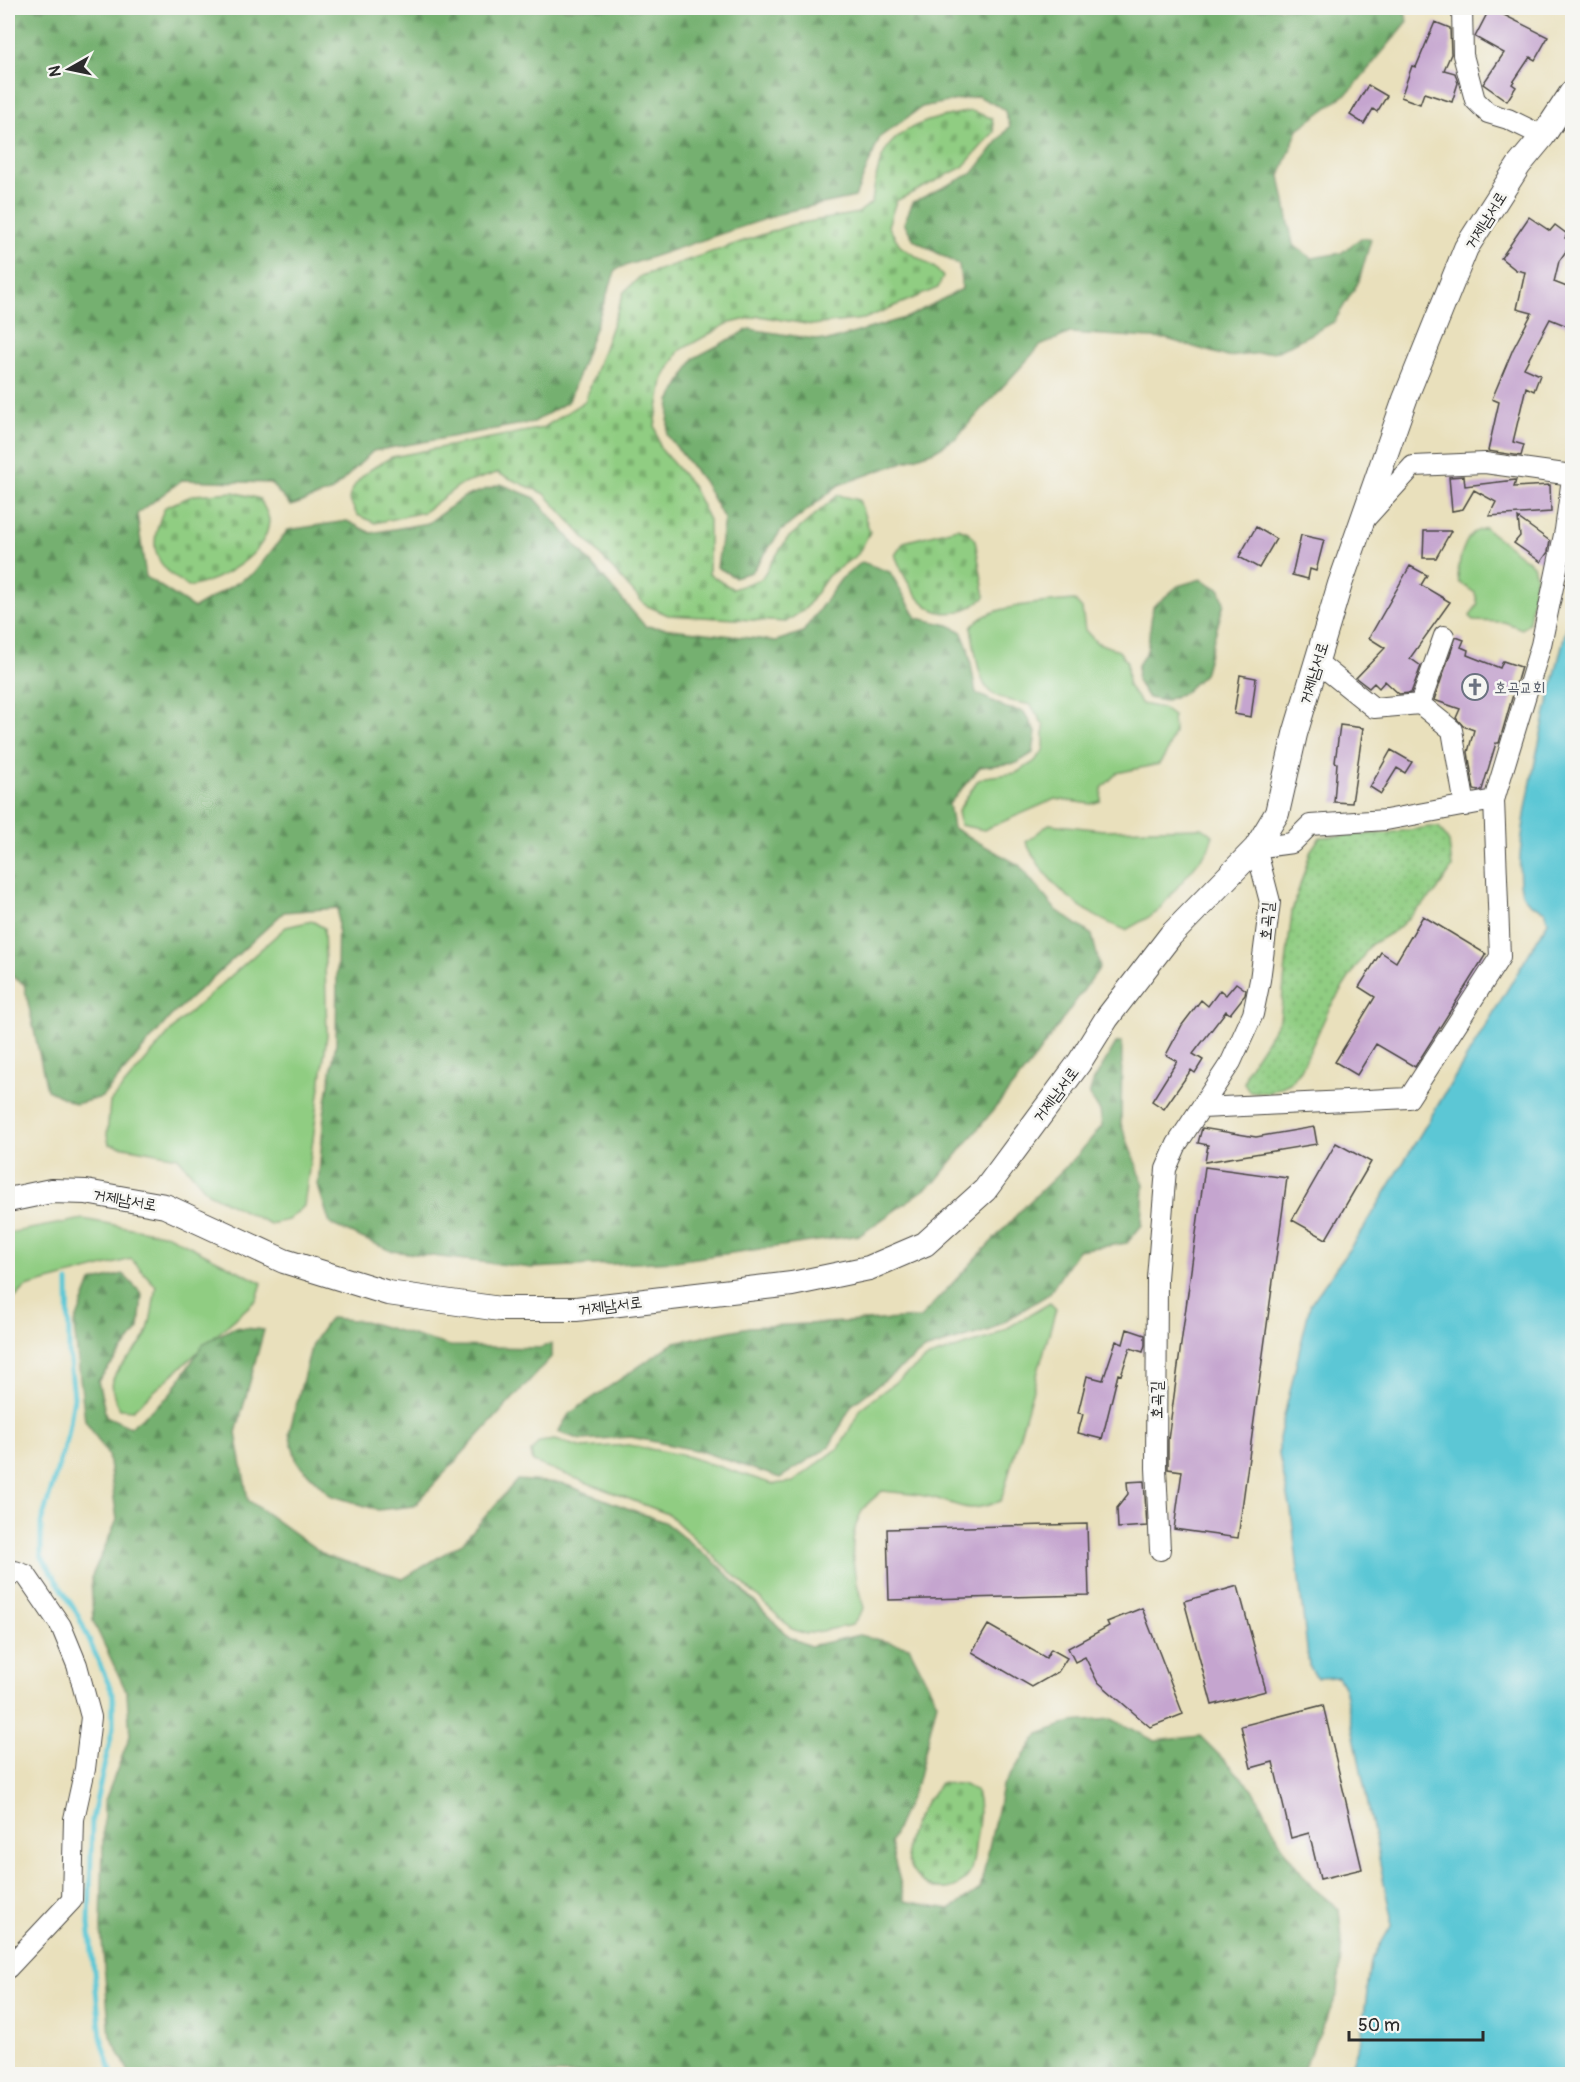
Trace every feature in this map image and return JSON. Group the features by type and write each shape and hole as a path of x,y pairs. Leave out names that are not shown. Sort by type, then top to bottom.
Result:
{"main road":[{"name":"거제남서로","path":"8,1200 51,1191 86,1192 165,1206 284,1261 388,1293 500,1309 576,1309 792,1284 869,1268 925,1244 985,1190 1079,1063 1107,1018 1171,935 1256,848 1277,813 1295,734 1362,522 1406,399 1466,248 1519,165 1543,136 1572,92"}],"street":[{"path":"1462,8 1463,55 1475,100 1488,113 1508,119 1543,136"},
{"path":"1202,1108 1410,1098 1500,957 1494,800 1541,645 1566,530 1572,477 1485,463 1413,466 1362,522"},
{"path":"1420,704 1444,636"},
{"path":"1317,662 1374,708 1420,704 1452,730 1465,806"},
{"path":"1256,848 1292,843 1310,825 1386,820 1494,800"},
{"name":"호곡길","path":"1160,1550 1156,1468 1157,1278 1166,1168 1177,1144 1232,1062 1253,1014 1260,980 1270,902 1256,848"},
{"path":"8,1578 15,1571 26,1575 61,1626 77,1665 91,1718 85,1768 74,1819 72,1900 8,1968"}],"green space":[{"path":"8,8 1403,8 1408,21 1350,91 1298,129 1280,176 1293,245 1312,258 1341,253 1361,238 1371,239 1359,281 1334,322 1278,351 1228,357 1167,339 1070,333 1040,346 956,438 934,451 839,485 780,532 752,572 734,577 717,567 724,519 703,481 667,435 670,401 694,358 749,329 828,341 908,317 962,289 959,265 914,240 904,223 913,202 973,173 1010,126 1004,109 978,96 922,107 880,137 855,197 789,211 616,269 569,401 534,422 373,451 332,491 291,506 270,483 182,480 137,514 146,577 194,608 254,573 288,530 347,521 371,533 428,523 464,497 501,484 535,498 645,626 776,641 803,632 841,579 862,562 890,572 917,618 949,625 961,631 968,648 976,693 1006,708 1024,712 1036,732 1033,753 1017,763 980,767 949,804 953,828 1019,865 1055,909 1092,935 1100,967 1030,1065 935,1182 860,1235 675,1261 532,1268 391,1251 330,1224 318,1186 324,1114 336,1042 338,908 284,912 170,1017 102,1097 76,1104 47,1090 24,984 8,974"},
{"path":"971,111 992,118 994,132 963,167 896,201 888,226 901,247 935,268 943,277 938,288 864,319 812,325 759,316 727,324 679,351 663,380 655,426 660,448 691,484 709,520 709,574 733,589 761,579 787,539 838,495 859,500 870,532 858,554 828,576 806,608 786,622 668,615 645,605 545,494 497,473 460,485 424,512 375,523 357,515 349,499 355,485 371,469 392,457 543,428 585,401 624,292 641,276 791,225 858,213 872,202 881,161 893,141 920,124 940,117"},
{"path":"233,492 260,499 269,518 266,534 251,556 240,565 214,579 189,587 167,571 156,553 156,533 165,507 194,495"},
{"path":"957,528 968,532 975,540 985,597 960,611 947,613 936,611 918,597 895,555 904,542"},
{"path":"1485,528 1533,565 1536,576 1529,623 1522,629 1504,622 1473,621 1470,616 1478,604 1475,593 1459,582 1459,564 1468,538"},
{"path":"1201,579 1220,590 1224,603 1204,674 1185,692 1164,701 1148,698 1137,681 1138,665 1147,651 1153,607 1178,586"},
{"path":"1074,600 1082,609 1085,630 1096,642 1119,651 1127,662 1128,686 1142,704 1162,708 1173,716 1174,732 1166,754 1159,764 1117,773 1102,788 1101,801 1091,804 1055,799 984,830 960,825 958,811 977,781 985,777 1016,773 1034,762 1044,750 1044,726 1031,705 999,697 986,687 977,662 971,628 978,620 1003,609"},
{"path":"1049,824 1103,830 1202,828 1213,835 1208,850 1156,913 1126,930 1110,924 1080,906 1067,896 1044,871 1026,842"},
{"path":"1439,827 1449,842 1452,868 1436,892 1396,930 1370,945 1329,1009 1301,1070 1290,1083 1268,1093 1249,1091 1244,1083 1247,1070 1280,1019 1292,911 1311,850 1320,837 1388,833"},
{"path":"312,921 324,928 327,1035 304,1206 288,1220 270,1224 208,1193 178,1157 109,1144 107,1135 110,1102 177,1024 286,927"},
{"path":"1122,1042 1121,1124 1144,1185 1142,1225 1127,1243 1078,1250 1049,1294 990,1330 924,1350 852,1405 829,1447 780,1478 700,1451 631,1437 581,1440 558,1432 569,1414 675,1342 749,1327 920,1318 1024,1207 1074,1159 1102,1126 1100,1111 1089,1095 1093,1082 1116,1043"},
{"path":"83,1219 168,1235 262,1283 257,1299 133,1410 120,1409 112,1386 118,1370 145,1337 151,1319 156,1286 131,1259 26,1287 8,1305 8,1233"},
{"path":"123,1274 142,1294 139,1329 98,1381 106,1416 130,1427 169,1396 204,1343 235,1327 264,1330 236,1433 248,1500 326,1556 403,1579 462,1543 517,1480 561,1483 664,1522 718,1565 789,1637 810,1646 859,1635 909,1647 937,1702 918,1780 890,1843 905,1901 950,1909 980,1889 1002,1787 1039,1734 1071,1722 1112,1719 1155,1741 1200,1736 1253,1789 1285,1851 1312,1887 1339,1909 1342,1940 1338,1993 1301,2074 130,2074 110,2036 101,1928 104,1803 130,1736 127,1693 93,1621 91,1578 117,1520 108,1455 85,1420 74,1326 91,1282"},
{"path":"1050,1303 1056,1309 1001,1501 982,1507 969,1508 925,1496 882,1491 864,1508 854,1534 854,1572 864,1608 852,1625 806,1634 792,1629 668,1514 533,1462 531,1452 539,1442 555,1440 583,1448 629,1445 686,1456 773,1484 793,1482 840,1447 861,1408 929,1357 992,1337"},
{"path":"330,1318 364,1321 450,1346 540,1348 552,1343 552,1356 414,1506 378,1510 330,1495 297,1462 289,1433 312,1344"},
{"path":"940,1783 962,1784 976,1791 979,1804 979,1822 972,1868 959,1885 948,1889 937,1889 918,1878 907,1857 907,1843 912,1827"}],"water":[{"path":"1572,604 1572,2074 1348,2074 1361,2039 1371,1961 1391,1926 1391,1917 1344,1687 1338,1677 1317,1678 1309,1666 1291,1510 1279,1455 1279,1438 1310,1305 1364,1228 1548,922 1545,911 1530,903 1523,895 1519,874 1528,799"}],"building":[{"path":"1490,8 1548,37 1535,60 1530,57 1512,84 1516,87 1507,101 1483,84 1504,53 1475,37"},
{"path":"1435,22 1450,28 1451,54 1444,70 1455,73 1458,83 1452,102 1424,93 1420,104 1401,97 1412,66 1416,67"},
{"path":"1368,85 1387,96 1377,112 1373,109 1364,124 1350,115"},
{"path":"1529,217 1550,231 1555,225 1567,234 1565,238 1572,243 1559,261 1554,282 1572,289 1572,328 1550,319 1524,368 1540,375 1534,391 1526,387 1513,442 1524,445 1521,456 1488,451 1499,402 1492,399 1513,349 1532,313 1517,309 1525,272 1516,270 1501,258"},
{"path":"1464,476 1465,486 1516,480 1514,487 1550,485 1551,512 1489,516 1496,502 1474,490 1463,509 1452,511 1449,477"},
{"path":"1518,518 1550,541 1548,552 1541,562 1514,543 1520,536"},
{"path":"1256,527 1276,539 1259,568 1239,557"},
{"path":"1424,531 1451,531 1436,558 1423,558"},
{"path":"1301,535 1324,540 1316,571 1310,569 1308,579 1292,575"},
{"path":"1410,566 1427,575 1421,585 1450,602 1410,658 1421,666 1411,693 1399,694 1385,681 1379,688 1374,683 1369,688 1356,678 1385,648 1369,638"},
{"path":"1456,637 1464,640 1461,647 1468,650 1467,655 1500,668 1503,661 1521,667 1499,743 1496,743 1482,790 1478,791 1474,790 1468,752 1474,730 1463,726 1456,718 1460,709 1434,700"},
{"path":"1240,675 1256,678 1251,717 1234,714"},
{"path":"1340,725 1363,728 1352,803 1334,802 1337,763 1335,762"},
{"path":"1391,750 1412,762 1405,773 1397,768 1381,794 1370,787"},
{"path":"1423,916 1486,954 1415,1067 1376,1044 1357,1075 1335,1062 1375,997 1359,987 1381,952 1396,962"},
{"path":"1236,983 1246,990 1245,995 1230,1014 1226,1011 1193,1054 1203,1060 1195,1073 1191,1070 1164,1109 1152,1101 1177,1061 1166,1055 1182,1025 1201,1000 1208,1006 1220,990 1226,995"},
{"path":"1314,1127 1317,1144 1205,1162 1208,1145 1198,1143 1202,1128 1256,1137"},
{"path":"1336,1143 1371,1162 1326,1239 1292,1220"},
{"path":"1205,1167 1287,1178 1238,1538 1174,1529 1182,1471 1168,1469 1168,1440"},
{"path":"1127,1329 1145,1335 1143,1352 1130,1348 1121,1375 1118,1374 1102,1439 1078,1433 1083,1414 1078,1413 1087,1376 1103,1380 1116,1341 1123,1344"},
{"path":"1144,1481 1147,1526 1118,1528 1117,1508 1128,1494 1127,1482"},
{"path":"1087,1524 1089,1595 889,1600 887,1529"},
{"path":"1238,1586 1266,1691 1212,1705 1184,1601"},
{"path":"1142,1608 1183,1714 1150,1727 1097,1681 1085,1657 1075,1662 1068,1648 1109,1626 1107,1622"},
{"path":"988,1625 1046,1658 1051,1649 1067,1658 1058,1672 1032,1687 972,1652"},
{"path":"1323,1705 1362,1869 1320,1879 1309,1833 1291,1838 1273,1762 1251,1768 1241,1726"}],"waterway":[{"path":"68,1282 69,1353 74,1397 68,1435 41,1523 41,1556 78,1615 113,1694 113,1728 92,1819 89,1924 101,2037 112,2074"}],"place":[{"name":"호곡교회","path":"1475,687"}]}
